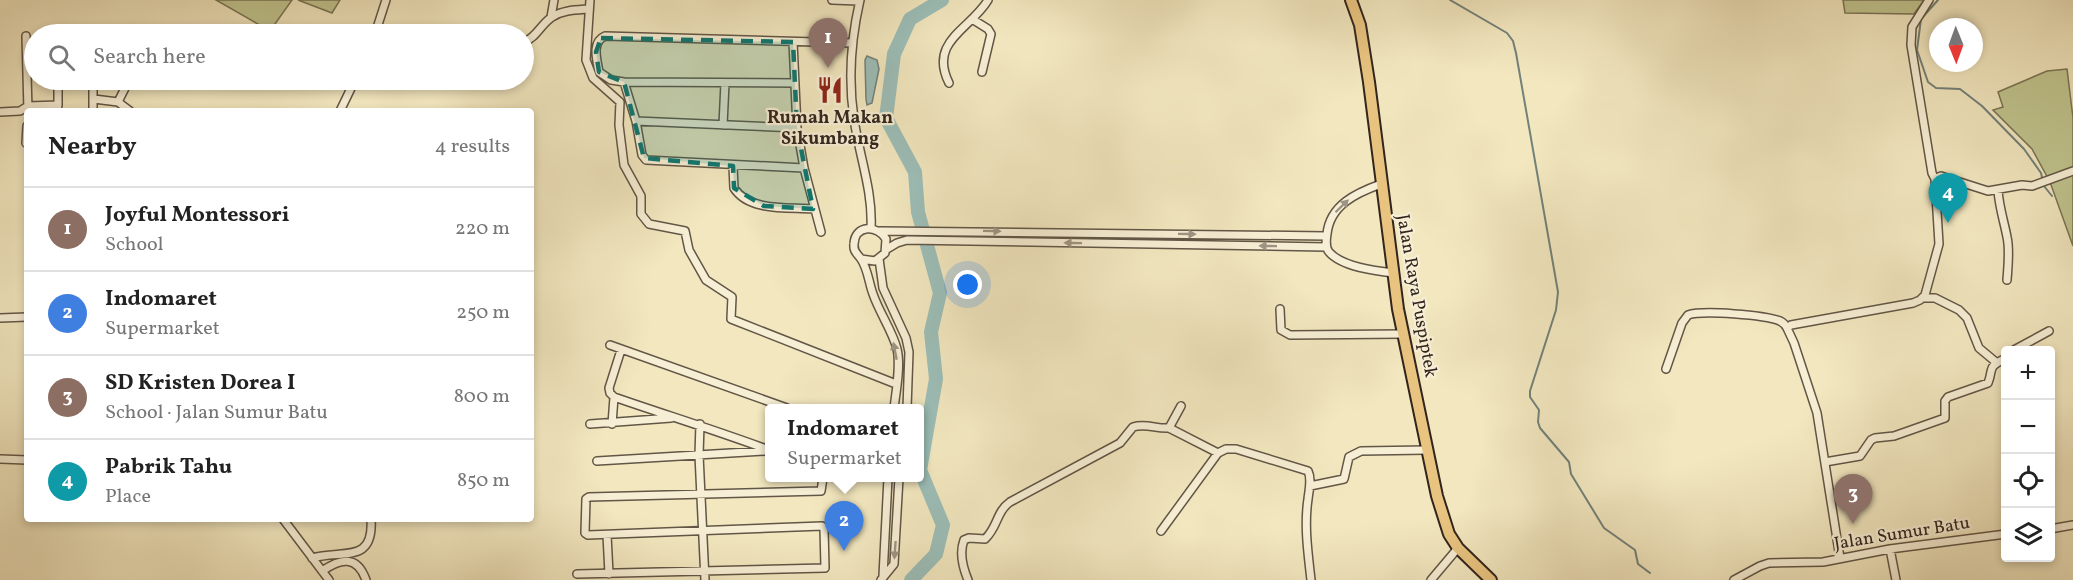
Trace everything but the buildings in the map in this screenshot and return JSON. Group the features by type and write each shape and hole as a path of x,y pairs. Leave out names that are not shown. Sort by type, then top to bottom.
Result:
{"main road":[{"name":"Jalan Raya Puspiptek","path":"1351,0 1360,25 1403,334 1437,496 1449,534 1458,548 1491,580"}],"street":[{"path":"378,24 386,0"},
{"path":"551,17 554,0"},
{"path":"590,0 586,60 593,78 620,102 619,125 624,165 641,196 641,214 650,224 685,231 689,249 706,280 732,297 731,319 896,384"},
{"path":"832,0 860,1 852,43 854,117 867,183 872,216 871,228"},
{"path":"949,83 942,59 955,35 988,0"},
{"path":"1923,298 1939,244 1935,179 1932,173 1911,45 1911,27 1929,0"},
{"path":"534,36 551,17 567,11 589,9"},
{"path":"972,19 990,31 991,37 982,72"},
{"path":"795,83 610,80 599,72 596,52 599,40 603,36 852,43"},
{"path":"793,42 797,128 813,208 821,232"},
{"path":"624,82 636,121 642,155 646,160 804,168"},
{"path":"723,125 725,83"},
{"path":"27,90 28,108"},
{"path":"58,90 58,108"},
{"path":"93,108 94,90"},
{"path":"118,102 124,90"},
{"path":"341,108 350,90"},
{"path":"94,99 118,102 126,108"},
{"path":"0,112 24,110"},
{"path":"636,121 797,128"},
{"path":"733,166 734,188 741,196 764,206 813,208"},
{"path":"1935,179 1941,177 1988,191 2043,183 2073,171"},
{"path":"1381,184 1361,191 1342,205 1328,223 1326,247 1330,254 1355,266 1394,273"},
{"path":"1998,190 1999,209 2004,218 2007,237 2007,280"},
{"path":"894,404 897,348 872,293 861,259 854,251 854,240 860,231 871,228 879,231 1326,236"},
{"path":"879,231 886,239 887,249"},
{"path":"861,259 870,262 879,259 887,249 907,240 1326,247"},
{"path":"879,259 883,288 906,338 909,352 907,404"},
{"path":"1787,328 1791,325 1913,303 1923,298 1935,298 1959,310 1967,318 1979,348 1997,363"},
{"path":"1280,309 1281,330 1290,335 1403,334"},
{"path":"1666,369 1682,323 1688,315 1713,313 1781,321 1794,343 1817,412 1840,558"},
{"path":"0,318 24,317"},
{"path":"2023,346 2049,331"},
{"path":"610,345 776,404"},
{"path":"621,350 609,388 614,397 700,424 765,448"},
{"path":"1825,462 1860,456 1875,438 1894,436 1945,418 1945,401 1948,397 1988,383 1990,370 2001,361"},
{"path":"612,424 614,397"},
{"path":"1169,428 1181,406"},
{"path":"590,424 612,424 674,417"},
{"path":"700,424 699,455 705,576"},
{"path":"968,580 963,563 964,540 985,538 991,532 1001,509 1010,502 1120,443 1133,426 1145,424 1156,428 1169,428 1218,453"},
{"path":"1161,531 1218,453 1226,449 1236,449 1305,469 1310,474 1305,521 1311,580"},
{"path":"597,461 765,450"},
{"path":"1310,486 1344,479 1349,457 1361,451 1427,450"},
{"path":"0,459 24,460"},
{"path":"577,574 705,576 825,568 824,528 822,526 585,535 587,498 821,491 822,482"},
{"path":"882,578 888,482"},
{"path":"882,578 894,564 899,482"},
{"path":"885,516 897,516"},
{"path":"285,522 329,580"},
{"path":"312,558 362,550 371,537 370,522"},
{"path":"2055,528 2073,525"},
{"path":"607,535 609,574"},
{"name":"Jalan Sumur Batu","path":"1734,580 1769,563 1812,563 1890,549 2001,535"},
{"path":"1431,580 1458,548"},
{"path":"1890,549 1896,580"},
{"path":"322,571 335,562 354,562 360,566 366,580"}],"highlighted area":[{"path":"601,38 793,42 797,128 813,209 764,206 734,188 733,166 644,158 624,82 599,72 596,52"}],"green space":[{"path":"216,0 292,0 275,24 258,24"},
{"path":"298,0 340,0 332,13"},
{"path":"1843,0 1924,0 1914,14 1845,13"},
{"path":"2067,69 2073,118 2073,246 2050,182 2032,149 1993,110 2003,107 1998,92 2047,71"}],"water":[{"path":"867,56 877,60 879,69 872,103 867,105 865,60"}],"waterway":[{"path":"924,447 936,379 931,332 940,293 918,212 915,172 886,118 894,54 910,19 942,0"},
{"path":"1450,0 1507,33 1513,41 1516,53 1558,292 1556,310 1530,391 1530,397 1539,410 1540,428 1569,462 1571,474 1604,528 1635,550 1638,564 1650,573"},
{"path":"1938,0 1921,19 1917,50 1928,82 1936,88 1960,89 1982,106 2024,149 2041,173 2044,186 2052,196"},
{"path":"911,580 936,554 943,525 924,480"}],"place":[{"name":"Joyful Montessori","path":"828,68"},
{"name":"Rumah Makan Sikumbang","path":"830,90"},
{"name":"Pabrik Tahu","path":"1948,223"},
{"name":"SD Kristen Dorea I","path":"1853,524"},
{"name":"Indomaret","path":"844,551"}]}
